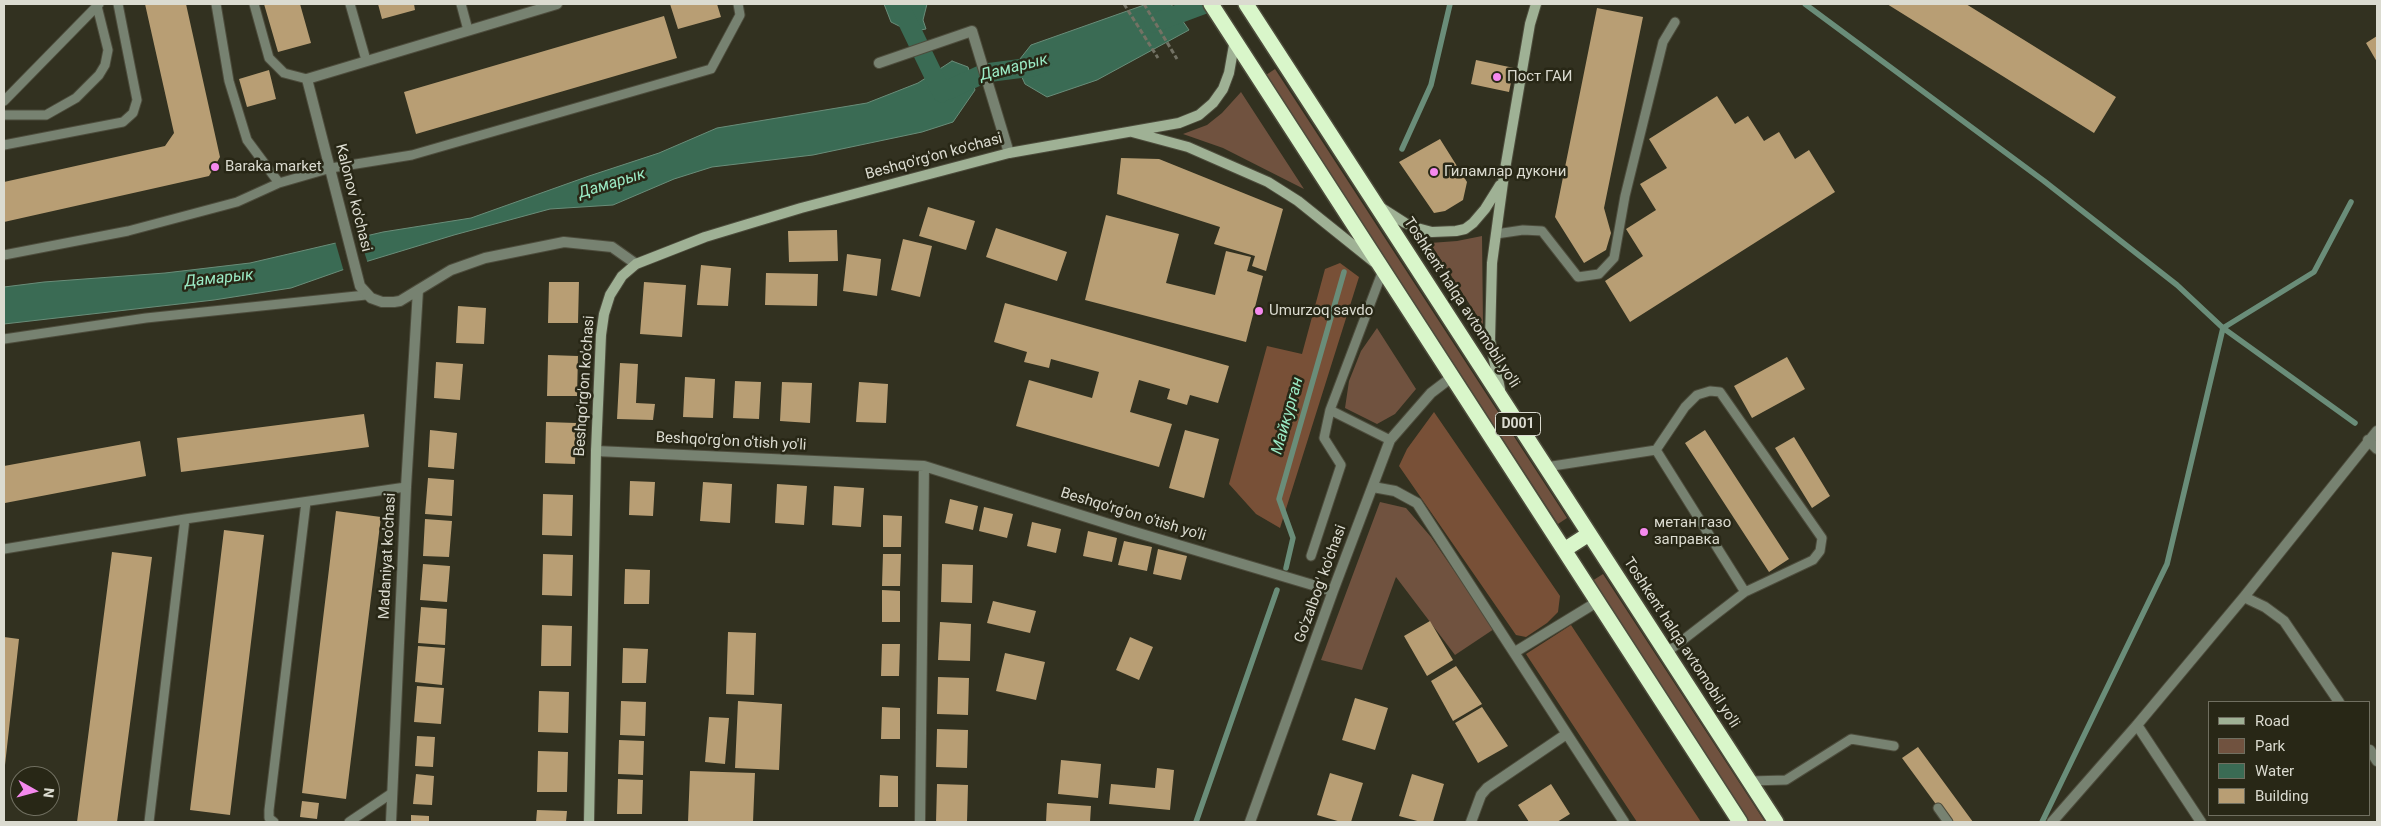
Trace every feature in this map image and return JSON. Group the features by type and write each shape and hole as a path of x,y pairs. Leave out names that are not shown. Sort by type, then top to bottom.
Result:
{"highway":[{"name":"D001","path":"1211,4 1740,822"},
{"name":"Toshkent halqa avtomobil yo'li","path":"1246,4 1776,822"},
{"path":"1564,550 1590,534"}],"main road":[{"path":"1503,400 1490,340 1492,263 1504,175 1530,24 1536,4"},
{"name":"Beshqo'rg'on ko'chasi","path":"589,822 596,452 604,314 616,285 622,276 636,264 706,237 782,214 1009,153 1179,123 1199,115 1223,89 1229,73 1235,39"},
{"name":"Beshqo'rg'on ko'chasi","path":"1129,131 1197,151 1268,182 1298,201 1383,270"},
{"path":"1376,204 1405,223 1417,228 1432,232 1456,232 1473,223 1485,209 1496,194 1504,175"}],"street":[{"path":"307,79 557,4"},
{"path":"879,63 972,31 1009,153"},
{"name":"Kalonov ko'chasi","path":"307,79 363,290"},
{"path":"363,290 376,301 388,303 400,300 451,270 485,258 564,242 612,246 636,264"},
{"name":"Madaniyat ko'chasi","path":"391,822 406,487 418,290"},
{"name":"Go'zalbog' ko'chasi","path":"1250,822 1390,440 1431,393 1452,377"},
{"path":"2052,822 2137,725 2377,431"},
{"path":"2368,440 2377,448"},
{"name":"Beshqo'rg'on o'tish yo'li","path":"596,452 924,466 1333,592"},
{"path":"920,822 924,466"},
{"path":"1374,487 1395,491 1417,503 1515,652 1565,734 1624,822"},
{"path":"2244,596 2265,607 2284,621 2338,701"},
{"path":"1515,652 1597,602"},
{"path":"2137,725 2201,822"},
{"path":"1471,822 1481,795 1487,788 1565,734"}],"lane":[{"path":"4,145 123,122 133,113 137,100 118,4"},
{"path":"216,4 229,81 247,140 279,183"},
{"path":"254,4 269,58 284,73 307,79"},
{"path":"350,4 366,60"},
{"path":"461,4 468,30"},
{"path":"4,255 146,226 237,202 279,183 331,168 412,155 711,69 740,15 738,4"},
{"path":"4,102 98,5"},
{"path":"4,114 46,115 76,98 99,75 105,65 108,50 98,5"},
{"path":"1496,234 1523,230 1542,232 1578,277 1599,274 1614,258 1625,196 1664,42 1674,22"},
{"path":"1310,556 1341,465 1324,438 1330,410 1383,270"},
{"path":"4,339 146,318 363,290"},
{"path":"1546,467 1656,450 1685,407 1697,395 1710,391 1720,392 1822,538 1820,551 1814,560 1745,592 1666,653"},
{"path":"1330,410 1390,440"},
{"path":"1656,450 1745,592"},
{"path":"4,549 406,487"},
{"path":"274,822 269,818 306,502"},
{"path":"149,822 185,520"},
{"path":"1750,781 1786,780 1852,738 1894,746"},
{"path":"350,822 392,793"},
{"path":"1938,808 1948,822"}],"path":[{"path":"1124,4 1158,58"},
{"path":"1144,4 1177,59"}],"green space":[{"path":"1275,69 1567,518 1558,524 1266,75"},
{"path":"1241,92 1304,189 1223,148 1183,134 1207,125 1222,113"},
{"path":"1482,236 1483,325 1430,243 1457,241"},
{"path":"1377,328 1416,389 1395,414 1377,424 1345,408 1349,381 1361,351"},
{"path":"1380,502 1406,508 1431,537 1494,629 1455,655 1396,577 1362,670 1321,660"},
{"path":"1603,574 1765,822 1748,822 1592,581"}],"shaded area":[{"path":"1340,263 1359,277 1280,528 1256,514 1229,484 1267,346 1302,354 1325,269"},
{"path":"1434,412 1560,596 1558,612 1547,623 1526,637 1516,635 1399,466 1407,449"},
{"path":"1571,625 1701,822 1637,822 1526,654"}],"water":[{"path":"884,4 927,4 923,20 926,29 904,33 901,27 891,22"},
{"path":"1147,4 1171,4 1189,30 1097,80 1047,97 1025,84 1016,64 1031,45"},
{"path":"952,61 968,67 975,90 953,122 922,132 813,155 712,167 674,179 613,205 550,209 365,262 291,288 214,300 4,324 4,287 44,282 165,273 250,263 383,232 471,218 659,153 717,128 867,103 918,83"}],"pier":[{"path":"359,235 368,264 344,272 335,241"}],"building":[{"path":"145,4 186,4 220,157 209,176 4,222 4,182 165,146 174,133"},
{"path":"264,4 300,4 311,43 278,52"},
{"path":"378,4 414,4 415,10 382,19"},
{"path":"670,4 717,4 721,17 678,29"},
{"path":"1887,4 1966,4 2116,97 2094,133"},
{"path":"1597,8 1643,17 1604,208 1611,233 1606,250 1584,263 1555,217"},
{"path":"664,16 677,58 416,134 404,92"},
{"path":"2377,36 2377,62 2366,43"},
{"path":"1476,60 1514,68 1509,92 1471,84"},
{"path":"269,70 276,99 247,107 239,79"},
{"path":"1717,96 1735,124 1748,116 1764,141 1779,132 1795,159 1809,150 1835,192 1630,322 1605,281 1643,256 1626,229 1656,210 1640,184 1667,168 1649,139"},
{"name":"Гиламлар дукони","path":"1440,139 1467,182 1463,200 1445,211 1434,213 1399,162"},
{"path":"1121,158 1159,159 1283,209 1266,271 1252,266 1255,256 1214,244 1220,227 1117,194"},
{"path":"928,207 975,221 966,250 919,236"},
{"path":"1106,215 1179,234 1166,283 1215,295 1226,251 1251,257 1247,271 1263,276 1246,342 1085,300"},
{"path":"996,228 1067,252 1057,281 986,257"},
{"path":"837,230 838,261 789,262 788,231"},
{"path":"903,239 932,246 920,297 891,290"},
{"path":"847,254 881,259 877,296 843,291"},
{"path":"701,265 731,268 728,306 697,305"},
{"path":"766,273 818,274 817,306 765,305"},
{"path":"549,282 579,282 578,323 548,323"},
{"path":"644,282 686,285 682,337 640,334"},
{"path":"1005,303 1229,366 1218,403 1190,395 1187,405 1167,399 1170,389 1139,380 1130,412 1172,424 1159,467 1016,426 1029,380 1092,398 1099,372 1051,359 1049,368 1024,362 1027,352 994,342"},
{"path":"458,306 486,308 484,344 456,343"},
{"path":"548,355 578,356 577,396 547,396"},
{"path":"1787,357 1805,389 1752,418 1734,386"},
{"path":"436,362 463,364 460,400 434,398"},
{"path":"620,363 638,364 636,403 655,404 653,420 617,419"},
{"path":"685,377 715,379 713,418 683,417"},
{"path":"735,381 761,382 759,419 733,418"},
{"path":"782,382 812,383 810,423 780,421"},
{"path":"859,382 888,384 886,423 856,422"},
{"path":"364,414 369,447 181,472 177,438"},
{"path":"546,422 576,423 575,464 545,463"},
{"path":"430,430 457,433 454,469 428,467"},
{"path":"1185,430 1219,439 1204,498 1169,488"},
{"path":"1705,430 1789,559 1769,572 1685,443"},
{"path":"1794,437 1830,496 1812,508 1775,448"},
{"path":"140,441 146,476 5,503 4,466"},
{"path":"428,478 454,480 452,516 425,514"},
{"path":"630,481 655,482 653,516 629,515"},
{"path":"703,482 732,484 730,523 700,521"},
{"path":"777,484 807,486 804,525 775,523"},
{"path":"834,486 864,488 861,527 832,525"},
{"path":"543,494 573,495 572,536 542,535"},
{"path":"950,499 978,506 973,530 945,523"},
{"path":"984,507 1013,514 1007,538 979,531"},
{"path":"336,511 381,517 346,799 302,793"},
{"path":"883,515 902,516 901,547 883,547"},
{"path":"425,519 452,521 449,557 423,556"},
{"path":"1032,522 1061,529 1056,553 1027,546"},
{"path":"224,530 264,535 230,815 190,810"},
{"path":"1088,531 1117,538 1112,562 1083,556"},
{"path":"1124,541 1152,547 1147,571 1118,565"},
{"path":"1158,549 1187,556 1181,580 1153,574"},
{"path":"112,552 152,557 117,822 77,822"},
{"path":"543,554 573,555 572,596 542,595"},
{"path":"883,554 901,554 900,586 882,586"},
{"path":"423,564 450,566 447,602 420,600"},
{"path":"942,564 973,565 972,603 941,602"},
{"path":"625,569 650,570 649,604 624,604"},
{"path":"882,590 900,591 900,622 882,622"},
{"path":"993,601 1036,611 1030,633 987,623"},
{"path":"421,607 447,609 445,645 418,643"},
{"path":"1430,621 1453,660 1427,676 1404,636"},
{"path":"940,622 971,624 970,661 938,660"},
{"path":"542,625 572,626 571,666 541,666"},
{"path":"728,632 756,633 754,695 726,694"},
{"path":"4,637 19,639 5,765 4,765"},
{"path":"1130,637 1153,647 1139,680 1116,670"},
{"path":"882,644 900,644 899,676 881,676"},
{"path":"418,646 445,648 442,685 415,682"},
{"path":"623,648 648,649 646,683 622,683"},
{"path":"1005,653 1045,662 1036,700 996,691"},
{"path":"1456,666 1482,704 1453,721 1431,681"},
{"path":"938,677 969,678 968,715 937,714"},
{"path":"417,686 444,688 441,724 414,722"},
{"path":"539,691 569,692 568,733 538,732"},
{"path":"1355,698 1388,708 1375,750 1342,740"},
{"path":"621,701 646,702 645,736 620,735"},
{"path":"738,701 782,704 779,770 735,768"},
{"path":"882,707 900,708 900,739 881,739"},
{"path":"1482,707 1508,746 1478,763 1455,723"},
{"path":"709,717 729,718 725,764 705,762"},
{"path":"937,729 968,730 967,768 936,767"},
{"path":"417,736 435,737 433,767 415,766"},
{"path":"619,740 644,741 643,775 618,774"},
{"path":"1918,747 1973,822 1949,822 1902,758"},
{"path":"538,751 568,752 567,792 537,792"},
{"path":"1061,760 1101,764 1098,798 1058,794"},
{"path":"1157,768 1174,770 1170,810 1109,804 1111,784 1155,788"},
{"path":"690,771 755,773 753,822 688,822"},
{"path":"1330,773 1363,783 1351,822 1341,822 1317,815"},
{"path":"416,774 434,776 432,805 413,804"},
{"path":"1412,774 1444,784 1433,822 1421,822 1399,816"},
{"path":"880,775 898,776 898,807 879,807"},
{"path":"618,779 643,780 642,814 617,814"},
{"path":"937,784 968,785 967,822 936,822"},
{"path":"1551,784 1570,814 1557,822 1529,822 1518,805"},
{"path":"302,801 319,803 317,819 300,817"},
{"path":"1047,803 1091,806 1090,822 1046,822"},
{"path":"537,810 567,811 566,822 536,822"},
{"path":"411,815 429,816 429,822 411,822"}],"waterway":[{"path":"899,4 942,93"},
{"name":"Дамарык","path":"1154,23 1205,4"},
{"name":"Майкурган","path":"1402,149 1431,85 1450,4"},
{"path":"1805,4 2044,181 2177,285 2223,328 2355,423"},
{"name":"Дамарык","path":"948,90 985,73 1032,67 1043,63"},
{"path":"2042,822 2167,564 2223,328 2314,272 2351,202"},
{"name":"Майкурган","path":"1286,568 1293,538 1279,499 1344,272"},
{"name":"Майкурган","path":"1196,822 1277,590"}],"place":[{"name":"Пост ГАИ","path":"1497,77"},
{"name":"Baraka market","path":"215,167"},
{"name":"Гиламлар дукони","path":"1434,172"},
{"name":"Umurzoq savdo","path":"1259,311"},
{"name":"метан газо заправка","path":"1644,532"}]}
